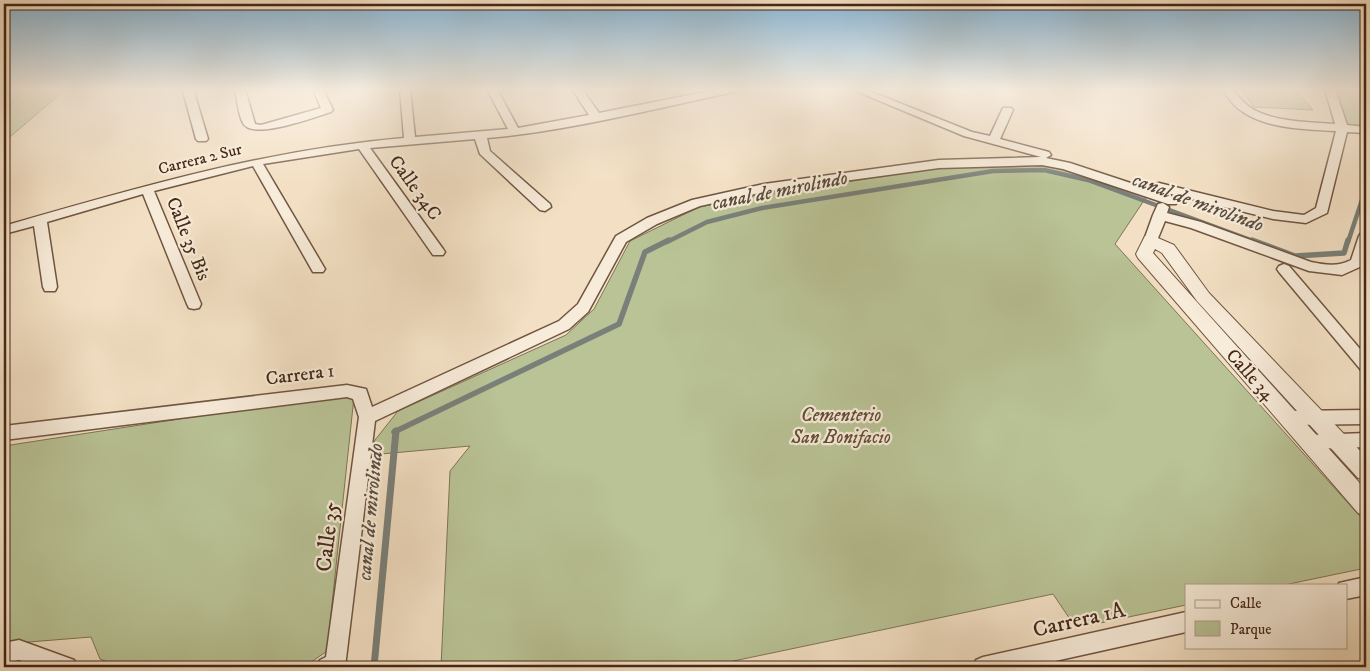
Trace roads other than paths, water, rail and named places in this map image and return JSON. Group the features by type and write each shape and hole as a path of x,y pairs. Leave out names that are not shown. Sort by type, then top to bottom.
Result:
{"street":[{"path":"197,120 202,139"},
{"path":"247,120 252,127 261,128 289,120"},
{"path":"408,120 410,140"},
{"path":"509,120 515,132"},
{"name":"Carrera 2 Sur","path":"4,230 147,189 256,162 362,145 515,132 578,120"},
{"path":"933,120 993,142 1192,196 1273,215 1306,219 1315,216 1322,210 1342,128 1340,120"},
{"path":"993,142 1002,120"},
{"path":"1286,120 1366,130"},
{"path":"480,134 484,152 545,207"},
{"name":"Calle 34C","path":"362,145 438,252"},
{"path":"367,417 564,325 583,308 621,239 652,221 696,203 764,188 939,164 1042,161 1066,166 1164,208 1196,225 1309,266 1342,270 1357,263 1366,236"},
{"path":"256,162 318,268"},
{"name":"Calle 35 Bis","path":"147,189 194,304"},
{"path":"1164,208 1192,196"},
{"name":"Calle 34","path":"1164,208 1144,254 1312,442 1366,506"},
{"path":"40,220 50,287"},
{"name":"Calle 34","path":"1151,240 1168,249 1203,297 1366,472"},
{"path":"1284,269 1366,366"},
{"name":"Carrera 1","path":"4,433 347,391 360,394 367,417"},
{"name":"Calle 35","path":"331,665 367,417"},
{"path":"1289,418 1366,417"},
{"path":"1312,442 1366,440"},
{"path":"1348,590 1366,586"},
{"name":"Carrera 1A","path":"983,667 1185,622"},
{"path":"4,653 19,650 67,667"}],"waterway":[{"name":"canal de mirolindo","path":"667,242 707,222 762,208 993,171 1044,170 1088,180 1256,242"},
{"name":"canal de mirolindo","path":"1348,242 1366,188"},
{"name":"canal de mirolindo","path":"396,431 619,324 645,252 669,240"},
{"name":"canal de mirolindo","path":"1252,240 1295,256 1344,253 1348,240"},
{"name":"canal de mirolindo","path":"374,667 396,431"}],"park label":[{"name":"Cementerio San Bonifacio","path":"841,426"}]}
